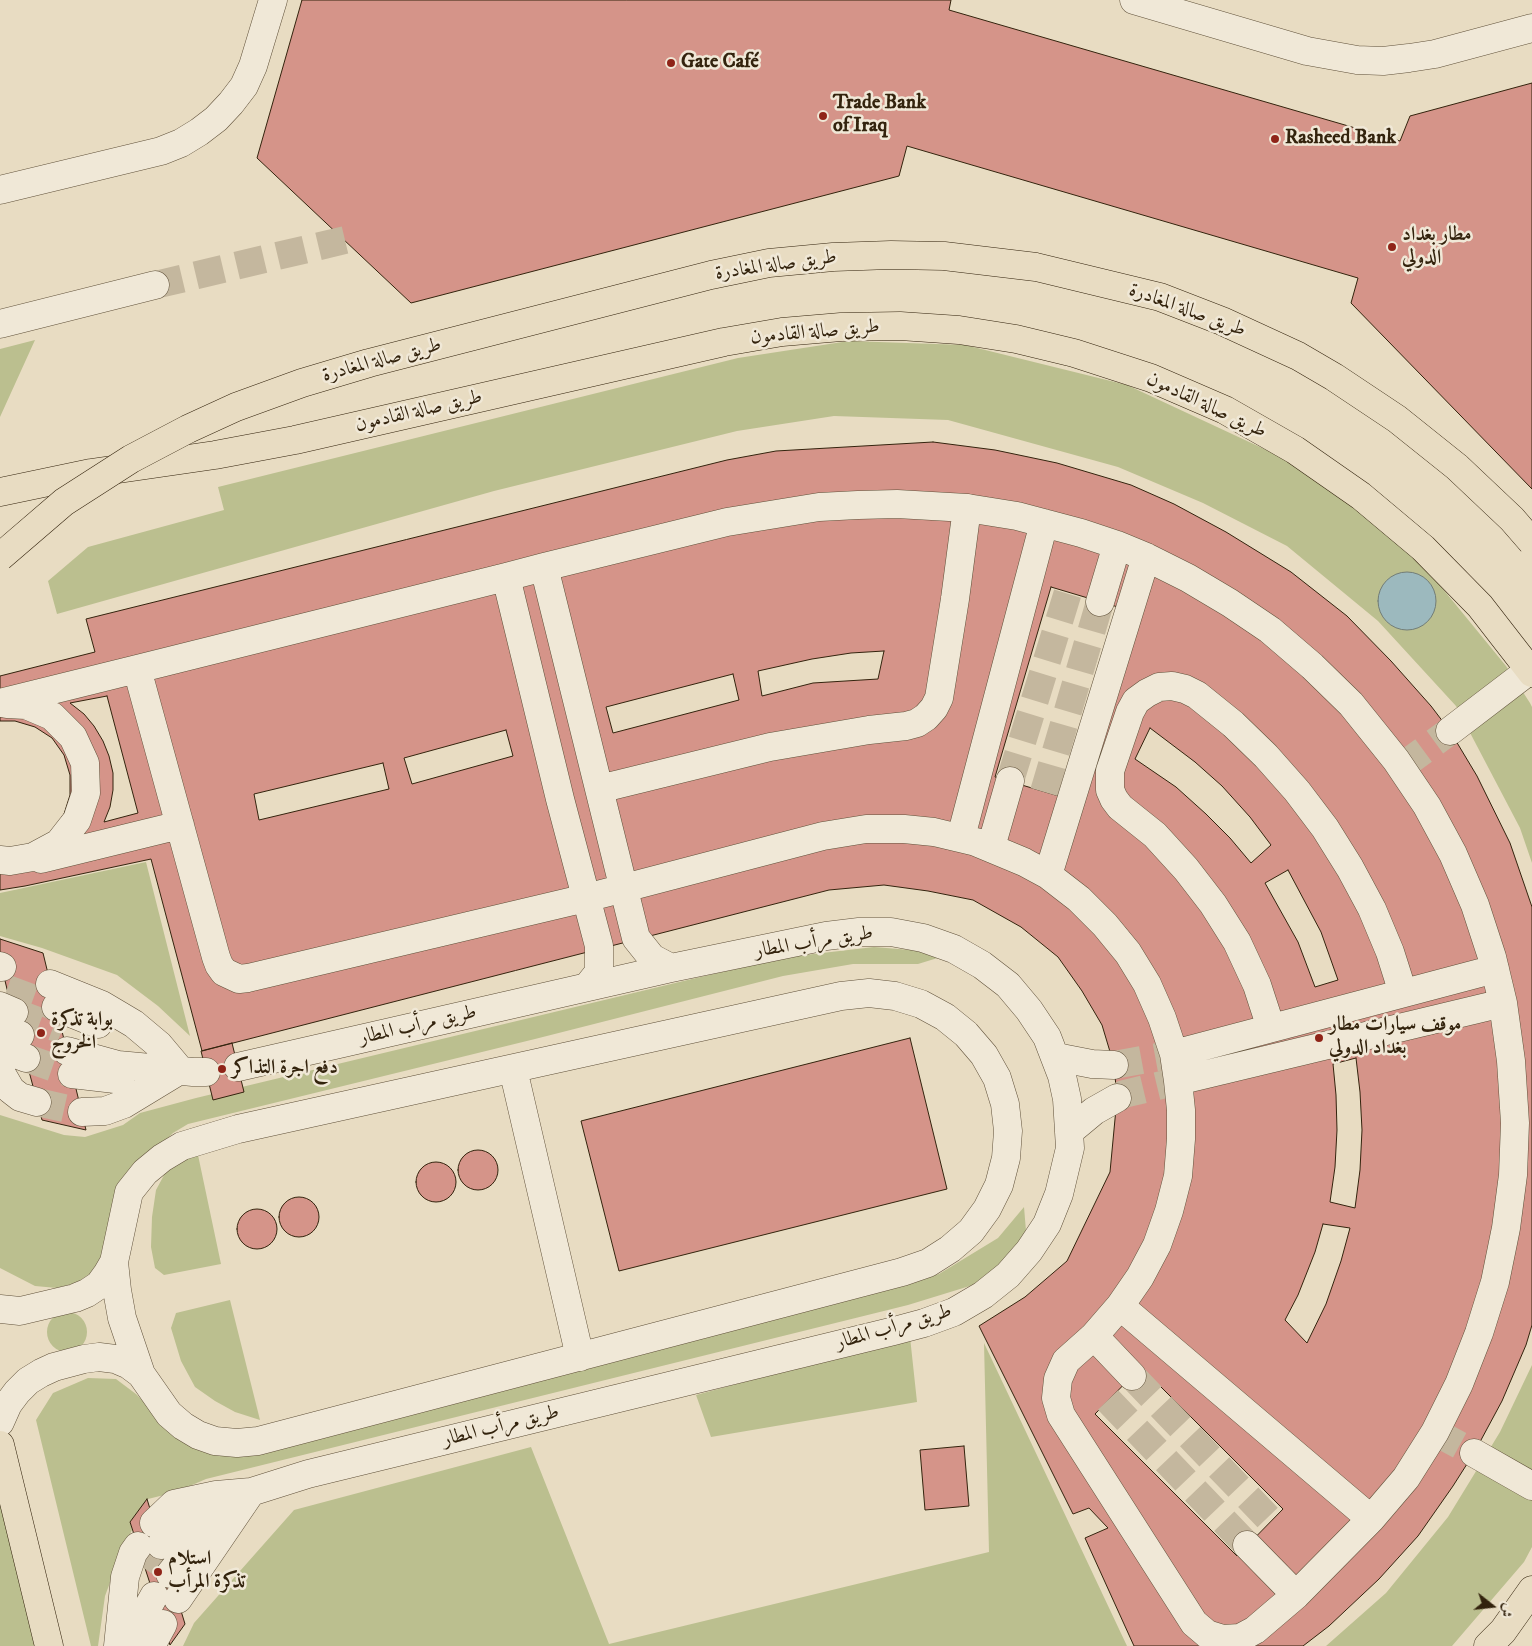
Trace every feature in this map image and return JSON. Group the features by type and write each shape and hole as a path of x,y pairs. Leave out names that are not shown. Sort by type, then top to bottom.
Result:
{"main road":[{"name":"طريق صالة المغادرة","path":"0,557 64,502 131,459 188,429 236,407 302,383 369,363 711,275 769,264 833,257 891,255 944,256 1036,267 1160,297 1222,321 1298,356 1334,377 1397,419 1458,467 1512,519 1532,542"},
{"name":"طريق صالة القادمون","path":"0,492 91,473 223,454 295,440 724,342 763,335 841,327 900,326 959,330 1016,339 1074,353 1151,378 1225,410 1295,450 1361,496 1423,548 1480,606 1531,671"},
{"path":"0,1445 5,1486 49,1646"},
{"path":"1488,1646 1503,1631 1532,1590"}],"lane":[{"path":"0,190 161,151 181,143 199,132 221,114 244,86 253,66 273,0"},
{"path":"1134,0 1307,51 1358,60 1383,61 1418,57 1532,28"},
{"path":"0,324 155,286"},
{"path":"0,703 727,522 773,513 858,504 967,508 1044,522 1146,556 1230,602 1270,630 1312,666 1351,704 1401,767 1426,806 1453,854 1474,905 1495,969 1503,1003 1511,1061 1515,1123 1513,1175 1506,1228 1495,1282 1466,1367 1435,1432 1406,1478 1371,1519 1296,1596 1254,1630 1240,1638 1223,1639 1207,1634 1194,1623 1061,1416 1056,1398 1058,1379 1066,1361 1094,1336 1120,1306 1140,1276 1157,1245 1170,1211 1178,1176 1182,1139 1181,1110 1174,1054 1162,1018 1147,984 1128,953 1080,899 1048,875 1024,862 991,847 961,837 904,829 866,829 823,836 586,898 248,978 239,978 224,972 219,966 137,669"},
{"path":"600,789 770,747 869,730 906,726 917,723 926,717 934,708 939,698 967,508"},
{"path":"961,837 1044,522"},
{"path":"1100,602 1117,545"},
{"path":"1048,875 1146,556"},
{"path":"544,567 636,938 652,958 671,968"},
{"path":"506,577 527,670 599,946 599,972 587,987"},
{"path":"1450,731 1531,671"},
{"path":"1271,1028 1257,986 1237,942 1213,904 1186,868 1155,835 1120,807 1110,790 1110,771 1130,712 1136,701 1159,687 1185,688 1197,695 1253,743 1297,791 1325,828 1350,868 1372,909 1390,952 1403,993"},
{"path":"0,703 26,705 52,716 73,737 85,763 86,793 77,820 59,843 33,857 10,861 0,860"},
{"path":"991,847 1010,782"},
{"path":"0,864 23,864 180,825"},
{"name":"طريق مرأب المطار","path":"119,1633 125,1577 132,1554 157,1565 174,1504 216,1495 251,1492 308,1474 894,1331 954,1312 982,1296 1008,1275 1029,1251 1047,1224 1059,1194 1070,1148 1067,1099 1056,1057 1047,1037 1030,1010 1008,985 975,961 954,949 923,938 891,932 859,932 826,936 671,968 238,1067"},
{"path":"1174,1054 1495,969"},
{"path":"0,1309 20,1311 75,1298 99,1285 114,1262 129,1192 145,1172 162,1158 182,1146 229,1131 842,996 868,993 895,996 921,1004 945,1017 966,1034 984,1055 996,1078 1005,1104 1008,1132 1006,1158 999,1185 987,1209 971,1231 950,1249 928,1263 902,1272 258,1441 236,1443 216,1441 198,1435 183,1426 169,1414 141,1374 122,1318 114,1262"},
{"path":"1178,1081 1503,1003"},
{"path":"67,1050 102,1005 134,1024 193,1071"},
{"path":"67,1050 118,1064 193,1071"},
{"path":"67,1050 106,1111 193,1071"},
{"path":"1056,1057 1092,1064 1114,1065"},
{"path":"513,1069 580,1357"},
{"path":"1070,1131 1094,1111 1118,1098"},
{"path":"1120,1306 1371,1519"},
{"path":"1094,1336 1132,1376"},
{"path":"0,1422 8,1404 17,1392 28,1381 54,1367 99,1357 115,1359 141,1374"},
{"path":"1474,1453 1532,1486"},
{"path":"126,1646 157,1565 251,1492"},
{"path":"1247,1545 1296,1596"}],"green space":[{"path":"35,340 0,417 0,349"},
{"path":"849,341 965,345 1127,385 1305,468 1411,550 1506,666 1530,703 1532,707 1532,863 1520,828 1456,706 1378,621 1287,546 1203,503 1118,467 948,420 834,416 737,431 494,491 57,614 48,581 88,547 224,510 218,487 738,358"},
{"path":"146,862 190,1036 158,1006 117,975 42,948 0,936 0,893"},
{"path":"874,947 923,951 944,956 918,964 853,964 783,976 188,1124 173,1133 145,1160 100,1267 76,1283 57,1288 35,1286 0,1268 0,1115 64,1135 85,1137 123,1125 140,1113 196,1098 788,957"},
{"path":"198,1155 221,1264 164,1275 155,1268 151,1247 152,1217 156,1190 170,1164"},
{"path":"1024,1207 1027,1243 973,1285 908,1305 206,1479 176,1492 148,1499 130,1522 132,1530 105,1596 98,1646 91,1646 36,1420 53,1393 88,1378 116,1379 136,1394 151,1409 220,1435 750,1322 939,1274 998,1238"},
{"path":"230,1300 260,1420 235,1412 195,1387 181,1361 171,1328 176,1313"},
{"path":"63,1312 71,1312 78,1315 84,1321 87,1332 84,1343 78,1349 71,1352 63,1352 56,1349 50,1343 47,1336 47,1328 50,1321 56,1315"},
{"path":"910,1337 917,1402 711,1437 696,1395"},
{"path":"984,1343 1127,1646 183,1646 194,1623 294,1510 531,1447 609,1644 989,1552"},
{"path":"1532,1365 1532,1547 1524,1562 1452,1646 1326,1646 1386,1593 1448,1517 1500,1432"},
{"path":"0,1478 41,1646 0,1646"}],"water":[{"path":"1401,572 1413,572 1428,580 1436,595 1436,607 1428,622 1413,630 1401,630 1386,622 1378,607 1378,595 1386,580"}],"building":[{"name":"مطار بغداد الدولي","path":"302,0 951,0 949,10 1400,141 1410,116 1532,83 1532,489 1351,303 1358,278 907,146 899,176 411,303 257,158"},
{"name":"موقف سيارات مطار بغداد الدولي","path":"933,442 995,450 1057,463 1131,485 1174,504 1226,532 1291,572 1347,616 1391,661 1431,706 1450,731 1477,776 1510,843 1532,907 1532,1325 1526,1345 1502,1401 1474,1453 1418,1536 1379,1579 1329,1626 1303,1646 1134,1646 1085,1538 1108,1528 1089,1508 1073,1514 979,1326 1025,1297 1067,1261 1110,1172 1117,1098 1114,1065 1102,1025 1082,991 1058,957 1021,927 973,900 928,891 884,885 829,890 202,1051 151,859 0,890 0,850 36,843 52,831 64,814 70,795 70,775 64,755 52,738 35,727 15,721 0,721 0,676 95,652 86,619 727,460 776,451","holes":["1051,587 1118,607 1062,797 995,777","884,651 878,679 813,683 762,696 758,671 812,659 851,653","733,674 739,700 613,733 606,707","107,696 138,813 104,822 110,807 113,773 103,741 84,714 70,703","1150,728 1195,762 1222,786 1250,817 1271,845 1251,863 1206,814 1176,787 1135,759","506,730 513,756 412,784 404,758","383,763 389,789 259,820 254,794","1288,870 1321,932 1338,980 1315,987 1298,942 1265,883","1356,1058 1362,1130 1360,1170 1355,1208 1330,1202 1335,1167 1336,1095 1333,1064","1323,1224 1350,1228 1326,1304 1307,1343 1285,1320 1298,1295 1315,1252","1141,1367 1283,1509 1237,1556 1095,1414"]},
{"name":"بوابة تذكرة الخروج","path":"0,939 43,953 86,1130 42,1120 0,960"},
{"path":"910,1038 947,1189 619,1271 581,1121"},
{"name":"دفع اجرة التذاكر","path":"232,1043 244,1092 213,1100 201,1051"},
{"path":"478,1150 492,1156 498,1170 492,1184 478,1190 464,1184 458,1170 464,1156"},
{"path":"436,1162 450,1168 456,1182 450,1196 436,1202 422,1196 416,1182 422,1168"},
{"path":"299,1197 313,1203 319,1217 313,1231 299,1237 285,1231 279,1217 285,1203"},
{"path":"257,1209 271,1215 277,1229 271,1243 257,1249 243,1243 237,1229 243,1215"},
{"path":"964,1446 969,1506 925,1510 920,1450"},
{"name":"استلام تذكرة المرأب","path":"147,1499 185,1624 170,1645 130,1522"}],"tunnel":[{"path":"155,285 345,240"},
{"path":"1010,781 1068,592"},
{"path":"1044,792 1100,602"},
{"path":"1401,767 1450,731"},
{"path":"7,989 56,1007"},
{"path":"14,1012 62,1030"},
{"path":"1114,1065 1174,1054"},
{"path":"26,1058 72,1074"},
{"path":"1117,1098 1124,1094 1178,1081"},
{"path":"37,1102 82,1112"},
{"path":"1132,1376 1271,1521"},
{"path":"1108,1400 1247,1545"},
{"path":"1435,1432 1474,1453"},
{"path":"145,1569 161,1545"}],"place":[{"name":"Gate Café","path":"671,63"},
{"name":"Trade Bank of Iraq","path":"823,116"},
{"name":"Rasheed Bank","path":"1275,139"},
{"name":"مطار بغداد الدولي","path":"1392,247"},
{"name":"بوابة تذكرة الخروج","path":"41,1033"},
{"name":"موقف سيارات مطار بغداد الدولي","path":"1319,1038"},
{"name":"دفع اجرة التذاكر","path":"222,1069"},
{"name":"استلام تذكرة المرأب","path":"158,1572"}]}
